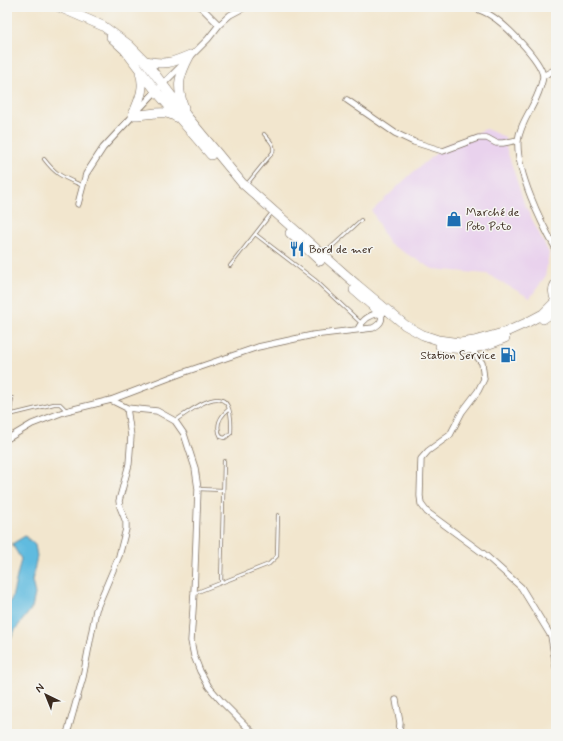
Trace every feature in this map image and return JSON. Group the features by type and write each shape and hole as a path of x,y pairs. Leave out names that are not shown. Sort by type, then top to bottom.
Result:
{"main road":[{"path":"59,7 103,26 121,39 145,60 163,84 183,118 238,186 370,304 401,329 420,340 435,345 448,348 471,349 493,343 545,318 556,310"},
{"path":"92,22 121,47 156,91 246,186 323,255 405,325 423,335 438,340 460,342 474,341 499,334 543,314 556,301 553,295 553,290 556,283"},
{"path":"145,60 161,64 169,63 190,55"},
{"path":"183,118 179,81 181,72 190,55"},
{"path":"138,67 142,77 142,93 133,115 141,116 163,112 183,118"}],"street":[{"path":"201,7 220,25"},
{"path":"78,204 86,174 103,148 190,55 208,39 230,15 245,7"},
{"path":"474,7 490,15 505,26 532,56 543,76 540,88 524,122 518,140 519,157 530,195 556,248 556,256"},
{"path":"543,76 556,69"},
{"path":"347,100 395,133 414,142 442,151 478,138 487,138 496,143 503,144 518,140"},
{"path":"7,439 32,424 66,411 111,400 182,373 258,347 312,335 373,328 380,324 382,318 381,313 374,313 361,323 358,329"},
{"path":"471,349 482,363 484,379 478,391 462,412 450,435 428,451 421,459 421,504 427,512 484,554 521,587 553,634 556,667"},
{"path":"111,400 127,408 157,411 175,421 184,434 196,468 198,489 191,641 194,656 209,687 254,734"},
{"path":"67,734 83,677 96,610 119,556 126,529 126,522 119,501 129,464 131,436 127,408"},
{"path":"396,700 400,723 399,734"}],"lane":[{"path":"246,186 273,152 274,148 272,143 264,134"},
{"path":"44,159 54,171 61,176 83,186"},
{"path":"230,266 270,215"},
{"path":"323,255 361,220"},
{"path":"255,234 315,280 361,323"},
{"path":"12,398 10,411 13,414 54,404 60,404 66,411"},
{"path":"175,421 204,402 211,399 222,400 226,402 229,409 231,424 231,433 225,438 222,438 218,429 222,415 229,409"},
{"path":"221,583 224,461"},
{"path":"198,489 223,490"},
{"path":"194,593 269,564 277,556 278,515"}],"shaded area":[{"name":"Marché de Poto Poto","path":"486,129 505,137 506,147 524,203 549,253 545,277 530,298 487,274 433,269 388,243 372,211 411,174 446,145"}],"water":[{"path":"25,536 35,545 37,556 32,581 35,594 32,608 15,630 7,646 7,606 12,598 21,559 12,544"}],"place":[{"name":"Marché de Poto Poto","path":"454,219"},
{"name":"Bord de mer","path":"297,249"},
{"name":"Station Service","path":"508,355"}]}
